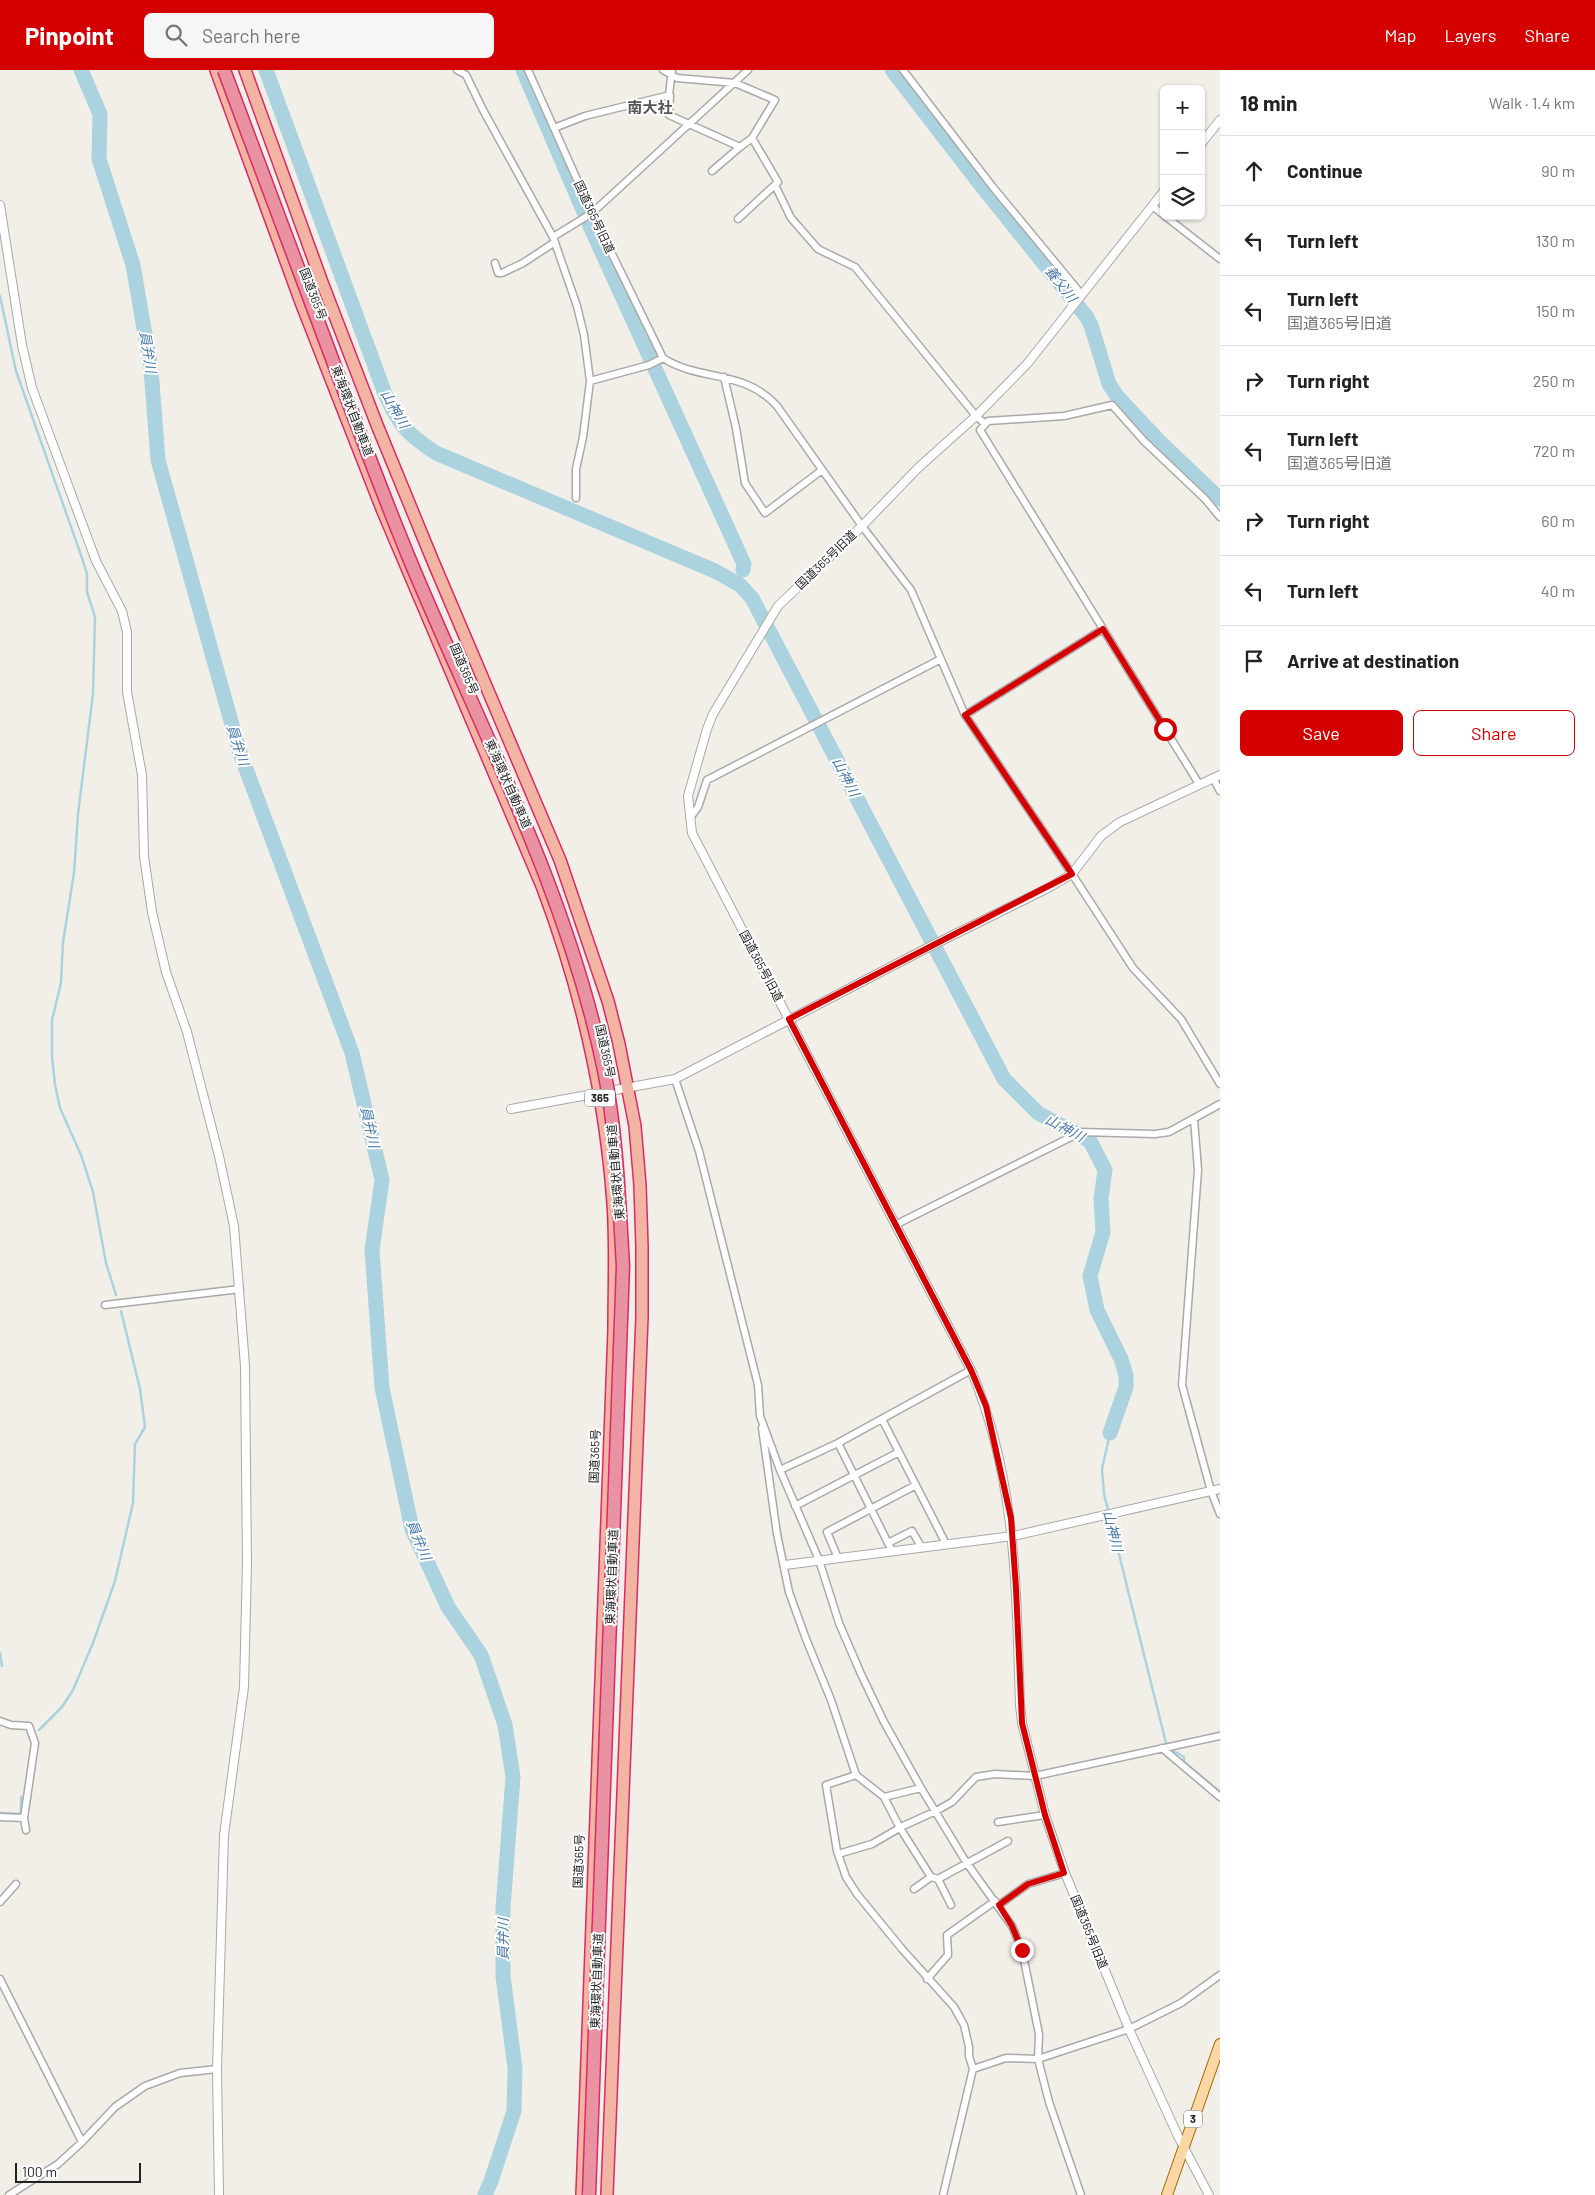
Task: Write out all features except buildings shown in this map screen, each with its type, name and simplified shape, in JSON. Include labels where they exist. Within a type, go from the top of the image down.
[{"type":"highway","name":"国道365号","points":[[216,70],[302,305],[382,509],[557,925],[584,1018],[600,1094],[613,1206],[614,1329],[582,2195]]},
{"type":"highway","name":"東海環状自動車道","points":[[224,70],[267,188],[413,569],[526,825],[553,892],[592,1017],[604,1072],[616,1164],[623,1266],[589,2195]]},
{"type":"highway","name":"国道365号","points":[[245,70],[377,425],[560,860],[608,1001],[629,1088],[635,1126],[640,1184],[642,1317],[606,2195]]},
{"type":"main road","name":"3","points":[[1167,2195],[1220,2044]]},
{"type":"street","points":[[457,70],[468,78],[483,110],[554,240],[577,306],[584,335],[590,381],[583,437],[576,469],[576,498]]},
{"type":"street","name":"国道365号旧道","points":[[528,70],[590,214],[660,359],[674,365],[753,386],[770,398],[862,526],[911,590],[939,660],[965,715],[1133,968],[1181,1019],[1220,1084]]},
{"type":"street","points":[[663,70],[672,72],[677,78],[735,83],[775,100],[752,138],[712,170]]},
{"type":"street","points":[[496,262],[498,273],[502,273],[523,262],[590,214],[748,70]]},
{"type":"street","points":[[904,70],[992,186],[1080,296]]},
{"type":"street","points":[[672,72],[669,115],[689,122],[740,147]]},
{"type":"street","points":[[554,128],[585,116],[669,95]]},
{"type":"street","points":[[1205,139],[1220,120]]},
{"type":"street","points":[[738,219],[778,182],[752,138]]},
{"type":"street","points":[[775,185],[792,218],[818,249],[855,267],[976,416],[984,423],[1064,416],[1112,405],[1220,517]]},
{"type":"street","points":[[862,526],[918,468],[976,416],[1027,364],[1160,196]]},
{"type":"street","points":[[0,205],[7,237],[22,345],[32,388],[96,561],[122,611],[127,632],[126,692],[142,775],[144,856],[152,912],[166,972],[187,1032],[219,1156],[234,1226],[240,1289],[247,1430],[247,1564],[244,1688],[224,1835],[217,2069],[219,2195]]},
{"type":"street","points":[[1152,206],[1160,213]]},
{"type":"street","points":[[1169,220],[1220,260]]},
{"type":"street","points":[[590,381],[649,365],[660,359]]},
{"type":"street","points":[[724,377],[736,428],[744,483],[765,512],[822,470]]},
{"type":"street","points":[[984,423],[980,430],[1199,784]]},
{"type":"street","name":"国道365号旧道","points":[[862,526],[778,606],[723,697],[713,714],[701,746],[688,796],[689,819],[692,833],[971,1370],[986,1406],[1002,1474],[1013,1536],[1022,1723],[1045,1815],[1064,1873],[1128,2029],[1166,2113],[1209,2195]]},
{"type":"street","points":[[965,715],[1103,629]]},
{"type":"street","points":[[689,819],[698,807],[707,780],[939,660]]},
{"type":"street","points":[[511,1109],[675,1079],[925,948],[1050,887],[1072,874],[1102,836],[1120,822],[1217,776],[1220,791]]},
{"type":"street","points":[[675,1079],[705,1172],[758,1385],[760,1416],[777,1534],[790,1592],[806,1639],[831,1700],[856,1775],[884,1797],[900,1828],[951,1905]]},
{"type":"street","points":[[896,1225],[1081,1132],[1155,1134],[1169,1132],[1220,1104]]},
{"type":"street","points":[[1194,1119],[1198,1170],[1182,1384],[1211,1491],[1220,1514]]},
{"type":"street","points":[[105,1304],[240,1289]]},
{"type":"street","points":[[780,1470],[838,1443],[971,1370]]},
{"type":"street","points":[[760,1416],[780,1470],[819,1560],[847,1644],[884,1722],[967,1864],[1012,1926],[1022,1950],[1039,2034],[1038,2059],[1049,2102],[1081,2195]]},
{"type":"street","points":[[882,1419],[946,1544]]},
{"type":"street","points":[[838,1443],[892,1551]]},
{"type":"street","points":[[795,1506],[899,1452]]},
{"type":"street","points":[[838,1558],[827,1532],[916,1485]]},
{"type":"street","points":[[785,1565],[1013,1536],[1220,1489]]},
{"type":"street","points":[[888,1543],[912,1531],[922,1548]]},
{"type":"street","points":[[0,1721],[11,1725],[29,1726],[35,1743],[24,1818],[26,1830]]},
{"type":"street","points":[[838,1854],[872,1844],[936,1811],[952,1802],[976,1777],[995,1774],[1035,1776],[1220,1736]]},
{"type":"street","points":[[1162,1748],[1220,1796]]},
{"type":"street","points":[[856,1775],[826,1785],[838,1854],[846,1877],[857,1894],[927,1979],[954,2006],[964,2025],[969,2047],[969,2056],[973,2069],[943,2195]]},
{"type":"street","points":[[884,1797],[921,1788]]},
{"type":"street","points":[[998,1822],[1045,1815]]},
{"type":"street","points":[[0,1817],[24,1818]]},
{"type":"street","points":[[914,1889],[967,1864],[1008,1841]]},
{"type":"street","points":[[927,1979],[948,1955],[947,1935],[1028,1884],[1064,1873]]},
{"type":"street","points":[[0,1902],[16,1884]]},
{"type":"street","points":[[973,2069],[1006,2058],[1038,2059],[1128,2029],[1181,2003],[1220,1975]]},
{"type":"street","points":[[0,1979],[82,2142]]},
{"type":"street","points":[[9,2195],[58,2164],[115,2107],[145,2086],[180,2073],[217,2069]]},
{"type":"waterway","name":"員弁川","points":[[81,70],[100,114],[99,159],[133,265],[151,369],[158,460],[239,750],[352,1053],[382,1180],[372,1250],[382,1388],[412,1529],[448,1607],[481,1655],[505,1725],[513,1777],[503,1908],[503,1976],[515,2068],[514,2111],[485,2195]]},
{"type":"waterway","name":"山神川","points":[[266,70],[385,394],[400,422],[411,434],[436,453],[715,571],[740,585],[752,598],[1004,1079],[1038,1113],[1090,1141],[1105,1170],[1101,1199],[1103,1232],[1090,1276],[1097,1310],[1121,1359],[1126,1375],[1126,1387],[1110,1433]]},
{"type":"waterway","name":"山神川","points":[[523,70],[590,226],[744,564],[743,570]]},
{"type":"waterway","name":"養父川","points":[[892,70],[1086,316],[1091,325],[1109,384],[1117,396],[1160,442],[1220,499]]},
{"type":"waterway","points":[[0,296],[16,371],[82,558],[87,574],[87,592],[95,617],[93,694],[78,814],[74,873],[63,942],[61,983],[52,1020],[52,1056],[60,1108],[81,1155],[93,1192],[106,1263],[116,1295]]},
{"type":"waterway","points":[[39,1730],[62,1707],[73,1690],[93,1643],[115,1581],[133,1503],[135,1444],[145,1427],[140,1389],[121,1311]]},
{"type":"waterway","name":"山神川","points":[[1110,1433],[1102,1469],[1104,1494],[1167,1747],[1184,1757],[1184,1762],[1220,1792]]},
{"type":"waterway","points":[[0,1653],[2,1666]]},
{"type":"waterway","points":[[0,1813],[21,1814],[21,1797]]},
{"type":"district","name":"南大社","points":[[650,108]]},
{"type":"route","points":[[1022,1950],[1012,1926],[999,1905],[1028,1884],[1064,1873],[1045,1815],[1022,1723],[1011,1518],[986,1406],[971,1370],[789,1019],[925,948],[1050,887],[1072,874],[965,715],[1103,629],[1165,729]]}]
